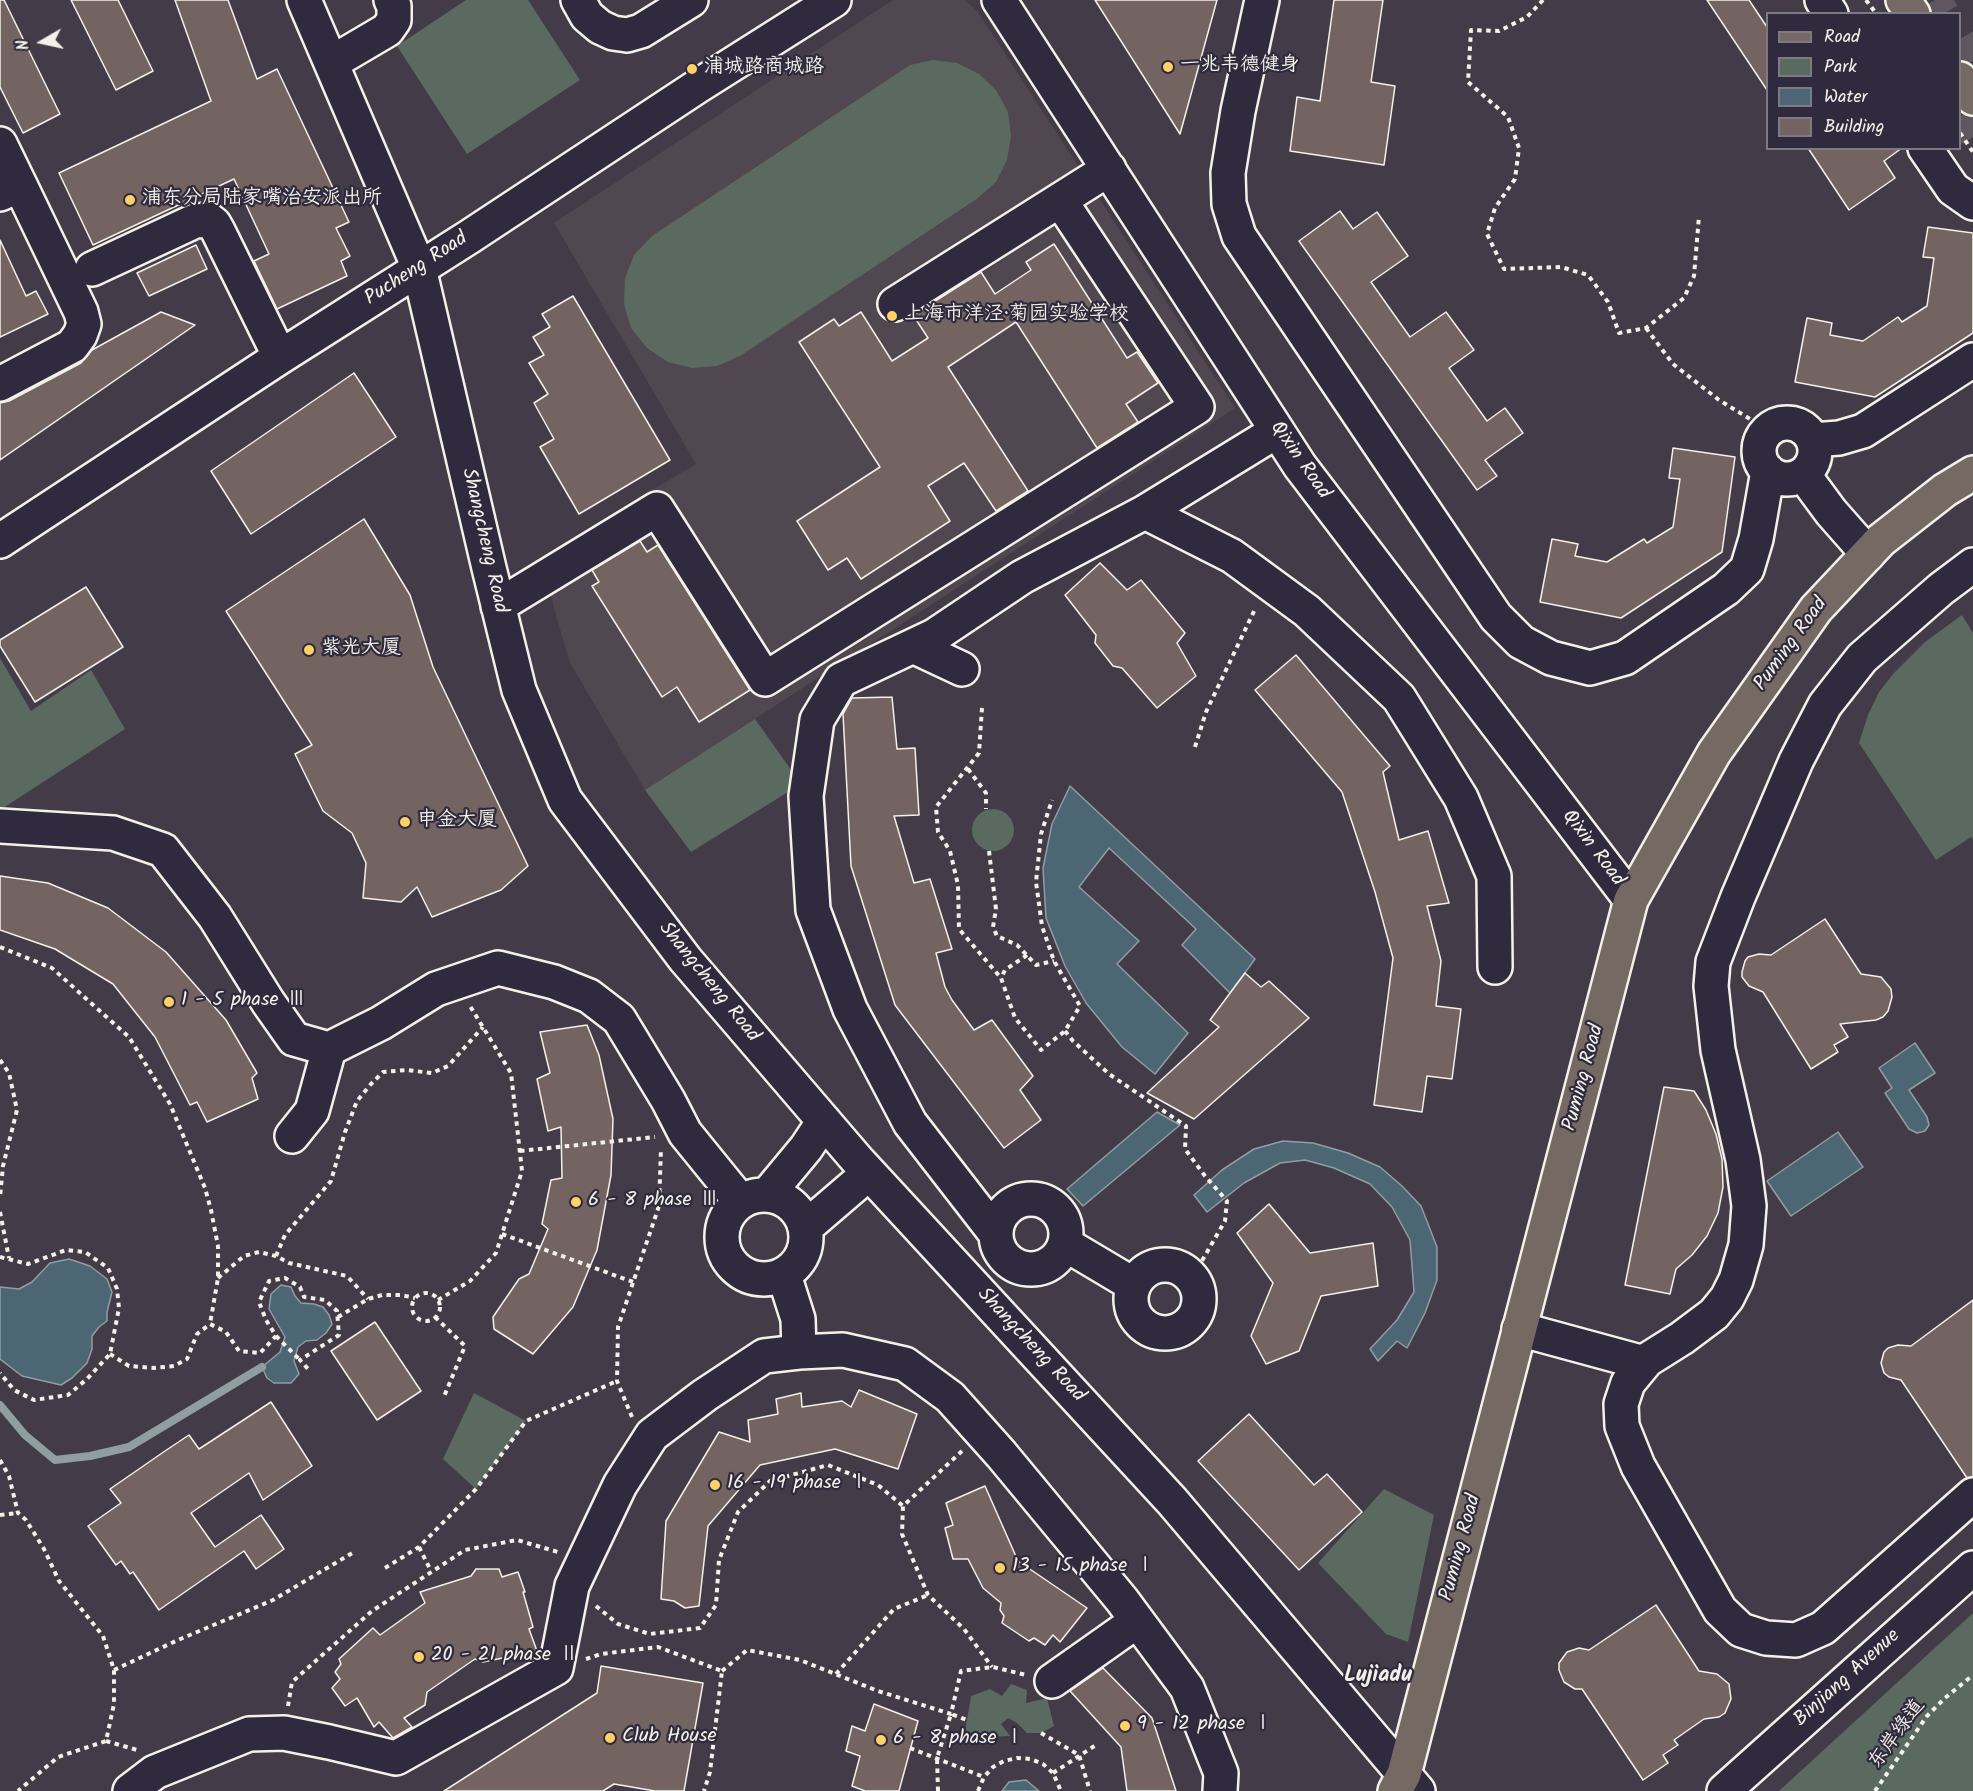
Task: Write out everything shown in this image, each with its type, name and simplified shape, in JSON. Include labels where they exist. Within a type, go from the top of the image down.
[{"type":"main road","points":[[1961,82],[1973,98]]},
{"type":"main road","name":"Puming Road","points":[[1406,1785],[1519,1329],[1631,900],[1714,753],[1816,609],[1881,540],[1945,490],[1973,473]]},
{"type":"street","name":"Shangcheng Road","points":[[304,0],[419,268],[519,690],[565,800],[685,959],[869,1173],[1172,1501],[1406,1785]]},
{"type":"street","points":[[331,63],[387,30],[394,20],[394,6],[390,0]]},
{"type":"street","points":[[578,0],[587,16],[600,27],[613,33],[627,34],[641,31],[690,0]]},
{"type":"street","name":"Pucheng Road","points":[[0,541],[688,92],[834,0]]},
{"type":"street","name":"Qixin Road","points":[[999,0],[1300,466],[1631,900]]},
{"type":"street","points":[[1262,0],[1238,111],[1228,173],[1229,204],[1239,236],[1496,617],[1521,642],[1551,658],[1590,668],[1625,658],[1726,590],[1747,569],[1756,539],[1768,471]]},
{"type":"street","points":[[0,144],[10,189],[81,312],[84,324],[72,346],[0,384]]},
{"type":"street","points":[[1926,150],[1953,189],[1973,203]]},
{"type":"street","points":[[895,304],[1109,170]]},
{"type":"street","points":[[498,606],[657,509],[765,679],[1197,407],[1060,200]]},
{"type":"street","points":[[92,269],[195,221],[209,220],[218,231],[280,357]]},
{"type":"street","points":[[1813,440],[1839,438],[1863,431],[1973,360]]},
{"type":"street","points":[[1793,423],[1802,426],[1813,440],[1816,449],[1815,458],[1803,474],[1786,479],[1776,477],[1762,464],[1760,455],[1763,438],[1768,430],[1775,425],[1793,423]]},
{"type":"street","points":[[985,1299],[1003,1248],[998,1222],[1009,1208],[1024,1199],[1036,1199],[1048,1203],[1057,1210],[1064,1221],[1065,1244],[1060,1255],[1041,1268],[1019,1268],[1003,1248],[910,1123],[850,1009],[813,910],[806,796],[817,720],[841,680],[934,636],[1022,577],[1145,512],[1278,431]]},
{"type":"street","points":[[1803,474],[1831,512],[1868,554]]},
{"type":"street","points":[[1145,512],[1232,556],[1268,582],[1307,611],[1399,698],[1461,798],[1494,876],[1495,967]]},
{"type":"street","points":[[1973,565],[1941,589],[1862,658],[1826,705],[1796,761],[1738,897],[1713,962],[1711,986],[1718,1050],[1743,1160],[1749,1206],[1746,1245],[1736,1280],[1727,1298],[1714,1314],[1644,1363],[1628,1383],[1622,1404],[1622,1426],[1638,1466],[1720,1610],[1741,1629],[1766,1638],[1796,1640],[1823,1628],[1973,1495]]},
{"type":"street","points":[[913,646],[962,669]]},
{"type":"street","points":[[0,826],[113,833],[163,850],[215,917],[294,1039],[329,1049],[381,1023],[436,989],[498,968],[554,982],[589,996],[619,1019],[668,1100],[674,1135],[754,1199],[780,1198],[791,1205],[800,1216],[805,1228],[806,1242],[795,1266],[784,1275],[770,1279],[756,1279],[743,1274],[724,1253],[722,1239],[724,1224],[730,1212],[754,1199],[806,1148],[824,1121]]},
{"type":"street","points":[[292,1136],[312,1111],[329,1049]]},
{"type":"street","points":[[805,1228],[869,1173]]},
{"type":"street","points":[[1065,1244],[1134,1285]]},
{"type":"street","points":[[1161,1266],[1173,1266],[1192,1278],[1199,1300],[1197,1311],[1191,1321],[1183,1328],[1162,1334],[1143,1325],[1132,1306],[1134,1285],[1141,1275],[1161,1266]]},
{"type":"street","points":[[784,1275],[798,1319],[799,1352]]},
{"type":"street","points":[[1519,1329],[1644,1363]]},
{"type":"street","points":[[130,1791],[155,1772],[249,1734],[284,1733],[396,1758],[556,1668],[578,1575],[620,1485],[652,1435],[705,1395],[764,1356],[843,1350],[905,1364],[950,1396],[982,1433],[1115,1592],[1187,1688],[1221,1773],[1220,1791]]},
{"type":"street","name":"Binjiang Avenue","points":[[1724,1791],[1973,1568]]},
{"type":"street","points":[[1043,1679],[1137,1621]]},
{"type":"path","points":[[1543,0],[1527,17],[1499,31],[1471,30],[1468,82],[1508,117],[1519,148],[1515,179],[1495,208],[1487,234],[1504,268],[1561,267],[1588,275],[1608,302],[1619,333],[1646,328],[1684,298],[1694,276],[1699,216]]},
{"type":"path","points":[[1961,136],[1973,152]]},
{"type":"path","points":[[1646,328],[1673,364],[1719,400],[1768,430]]},
{"type":"path","points":[[1195,747],[1206,712],[1268,582]]},
{"type":"path","points":[[982,708],[979,753],[936,807],[938,832],[950,851],[958,885],[958,929],[1001,978],[1015,1018],[1041,1050],[1065,1031],[1080,1006],[1054,961],[1042,926],[1036,882],[1041,834],[1052,800]]},
{"type":"path","points":[[968,769],[986,794],[986,809]]},
{"type":"path","points":[[989,851],[996,909],[993,927],[997,936],[1017,945],[1036,965],[1054,961]]},
{"type":"path","points":[[0,947],[52,968],[129,1038],[170,1104],[212,1210],[218,1246],[218,1278],[210,1324],[197,1334],[187,1359],[174,1366],[154,1368],[129,1366],[110,1354]]},
{"type":"path","points":[[1001,978],[1005,969],[1027,955]]},
{"type":"path","points":[[438,1300],[470,1281],[496,1253],[522,1171],[512,1073],[455,982]]},
{"type":"path","points":[[276,1256],[285,1235],[331,1181],[345,1132],[357,1101],[371,1084],[383,1072],[406,1070],[432,1073],[448,1066],[483,1027]]},
{"type":"path","points":[[1065,1031],[1109,1074],[1186,1126],[1185,1149],[1227,1201],[1225,1221],[1192,1278]]},
{"type":"path","points":[[0,1060],[9,1073],[17,1110],[3,1166],[0,1197]]},
{"type":"path","points":[[520,1151],[674,1135],[659,1206],[618,1327],[617,1382],[634,1420],[652,1435]]},
{"type":"path","points":[[0,1212],[9,1258]]},
{"type":"path","points":[[502,1234],[633,1282]]},
{"type":"path","points":[[0,1257],[28,1264],[66,1250],[86,1251],[108,1268],[117,1288],[119,1308],[110,1354],[87,1379],[68,1395],[34,1400],[14,1389],[0,1373]]},
{"type":"path","points":[[218,1278],[244,1256],[259,1252],[276,1256],[289,1263],[347,1276],[368,1299]]},
{"type":"path","points":[[300,1360],[339,1335],[337,1311],[325,1300],[304,1297],[300,1287],[285,1278],[269,1281],[259,1302],[266,1320],[276,1336],[309,1370]]},
{"type":"path","points":[[432,1294],[438,1300],[439,1310],[435,1317],[427,1320],[418,1318],[412,1307],[415,1298],[418,1295],[432,1294]]},
{"type":"path","points":[[338,1317],[368,1299],[392,1295],[415,1298]]},
{"type":"path","points":[[435,1317],[465,1346],[443,1399]]},
{"type":"path","points":[[210,1324],[226,1332],[240,1351],[260,1353],[276,1336]]},
{"type":"path","points":[[385,1568],[419,1547],[476,1489],[526,1420],[617,1382]]},
{"type":"path","points":[[982,1433],[903,1506],[902,1534],[928,1596],[964,1629],[993,1667]]},
{"type":"path","points":[[0,1460],[9,1476],[18,1513],[26,1521],[44,1549],[59,1581],[104,1636],[114,1670],[114,1704],[106,1741],[58,1757],[18,1791]]},
{"type":"path","points":[[284,1733],[292,1682],[372,1611],[465,1550],[517,1540],[560,1553],[618,1624],[651,1634],[700,1628],[716,1605],[719,1560],[738,1512],[770,1481],[828,1465],[878,1485],[903,1506]]},
{"type":"path","points":[[0,1515],[18,1513]]},
{"type":"path","points":[[419,1547],[431,1571]]},
{"type":"path","points":[[114,1670],[273,1600],[354,1552]]},
{"type":"path","points":[[836,1674],[894,1609],[928,1596]]},
{"type":"path","points":[[556,1668],[601,1654],[658,1647],[722,1671]]},
{"type":"path","points":[[704,1791],[710,1772],[722,1671],[747,1650],[800,1660],[878,1691],[967,1720]]},
{"type":"path","points":[[938,1791],[937,1758],[961,1671],[993,1667],[1043,1679]]},
{"type":"path","name":"东岸绿道","points":[[1875,1791],[1928,1716],[1944,1698],[1973,1674]]},
{"type":"path","points":[[1041,1733],[1079,1755],[1090,1791]]},
{"type":"path","points":[[1053,1773],[1096,1745]]},
{"type":"path","points":[[910,1748],[984,1777]]},
{"type":"path","points":[[978,1791],[984,1777],[993,1767],[1017,1758],[1031,1759],[1043,1764],[1053,1773],[1061,1791]]},
{"type":"shaded area","name":"上海市洋泾·菊园实验学校","points":[[893,0],[965,0],[978,12],[1235,408],[645,790],[570,663],[542,556],[696,464],[554,223]]},
{"type":"green space","points":[[466,0],[528,0],[580,80],[467,154],[397,46]]},
{"type":"green space","points":[[933,60],[957,63],[979,74],[996,90],[1008,112],[1011,136],[1007,160],[996,182],[978,198],[740,356],[717,366],[692,368],[668,362],[647,348],[631,328],[624,304],[625,278],[634,255],[652,236],[910,65]]},
{"type":"green space","points":[[1962,615],[1973,633],[1973,840],[1971,837],[1936,860],[1859,743],[1868,715],[1879,692],[1894,673],[1925,642]]},
{"type":"green space","points":[[0,658],[31,711],[91,670],[125,729],[0,810]]},
{"type":"green space","points":[[755,719],[801,784],[691,852],[645,790]]},
{"type":"green space","points":[[993,809],[1001,810],[1008,815],[1013,822],[1013,838],[1008,845],[1001,850],[993,851],[985,850],[978,845],[973,838],[972,830],[973,822],[978,815],[985,810]]},
{"type":"green space","points":[[474,1393],[526,1421],[476,1489],[443,1459]]},
{"type":"green space","points":[[1384,1489],[1434,1515],[1408,1642],[1386,1634],[1318,1563]]},
{"type":"green space","points":[[1973,1613],[1973,1791],[1779,1791]]},
{"type":"green space","points":[[1011,1684],[1027,1690],[1026,1703],[1047,1698],[1054,1726],[1041,1733],[1027,1733],[1008,1718],[1001,1724],[1010,1736],[964,1738],[971,1696],[990,1689],[1002,1696]]},
{"type":"water","points":[[1070,786],[1255,959],[1230,993],[1182,945],[1196,929],[1109,848],[1079,887],[1139,941],[1117,964],[1188,1033],[1155,1074],[1122,1047],[1086,1003],[1065,966],[1046,918],[1043,868],[1052,824]]},
{"type":"water","points":[[1915,1043],[1935,1073],[1909,1090],[1927,1117],[1929,1125],[1925,1131],[1917,1133],[1909,1129],[1885,1093],[1892,1088],[1879,1068]]},
{"type":"water","points":[[1157,1112],[1180,1125],[1083,1206],[1067,1189]]},
{"type":"water","points":[[1838,1132],[1863,1167],[1791,1216],[1767,1181]]},
{"type":"water","points":[[1283,1141],[1313,1143],[1348,1153],[1380,1167],[1421,1206],[1437,1247],[1437,1280],[1425,1313],[1407,1348],[1397,1341],[1378,1361],[1370,1349],[1397,1320],[1414,1292],[1410,1240],[1392,1207],[1370,1184],[1334,1168],[1305,1160],[1280,1163],[1244,1183],[1207,1212],[1194,1195],[1222,1170],[1254,1149]]},
{"type":"water","points":[[69,1259],[90,1266],[107,1279],[112,1292],[107,1321],[92,1336],[92,1349],[87,1363],[61,1385],[22,1376],[0,1359],[0,1287],[19,1289],[32,1282],[50,1263]]},
{"type":"water","points":[[281,1285],[291,1287],[301,1303],[323,1307],[332,1324],[317,1340],[306,1341],[298,1347],[294,1361],[299,1374],[291,1383],[274,1383],[267,1378],[262,1367],[280,1352],[285,1337],[269,1309],[271,1294]]},
{"type":"water","points":[[1026,1780],[1039,1791],[1002,1791],[1009,1782]]},
{"type":"building","points":[[0,0],[4,0],[60,114],[23,133],[0,87]]},
{"type":"building","points":[[71,0],[118,0],[153,71],[116,90]]},
{"type":"building","name":"浦东分局陆家嘴治安派出所","points":[[175,0],[228,0],[257,79],[277,69],[349,222],[336,228],[350,256],[341,261],[347,276],[277,309],[254,261],[269,254],[234,179],[93,245],[59,173],[211,101]]},
{"type":"building","name":"一兆韦德健身","points":[[1095,0],[1217,0],[1180,134]]},
{"type":"building","points":[[1334,0],[1383,0],[1371,82],[1395,86],[1384,165],[1290,151],[1297,97],[1320,101]]},
{"type":"building","points":[[1707,0],[1749,0],[1766,26],[1766,88]]},
{"type":"building","points":[[1809,150],[1899,150],[1884,161],[1895,178],[1849,210]]},
{"type":"building","points":[[1340,211],[1353,229],[1377,212],[1408,256],[1371,282],[1410,337],[1446,312],[1474,350],[1449,368],[1487,421],[1505,408],[1523,433],[1485,460],[1497,476],[1477,490],[1299,241]]},
{"type":"building","points":[[1928,227],[1973,233],[1973,333],[1875,397],[1795,382],[1807,318],[1832,323],[1830,335],[1863,341],[1898,317],[1902,322],[1927,306],[1934,258],[1923,257]]},
{"type":"building","points":[[0,240],[26,296],[36,291],[48,314],[0,337]]},
{"type":"building","points":[[1054,244],[1127,358],[1137,352],[1158,383],[1126,404],[1138,422],[1097,448],[1016,322],[948,367],[1028,491],[996,511],[964,463],[928,486],[950,521],[861,579],[847,558],[828,570],[797,521],[880,467],[799,342],[834,319],[839,326],[861,312],[892,361],[928,338],[913,315],[981,272],[995,294],[1031,270],[1026,262]]},
{"type":"building","points":[[196,245],[207,269],[149,296],[137,273]]},
{"type":"building","points":[[573,296],[670,460],[579,514],[540,447],[554,439],[534,403],[548,394],[529,363],[544,355],[533,337],[550,327],[542,314]]},
{"type":"building","points":[[161,312],[195,325],[0,460],[0,403],[9,401],[81,363],[92,350]]},
{"type":"building","points":[[354,373],[396,437],[251,534],[211,471]]},
{"type":"building","points":[[1673,448],[1735,457],[1722,552],[1621,618],[1540,602],[1552,539],[1578,544],[1575,556],[1607,562],[1644,539],[1647,543],[1673,527],[1680,479],[1669,478]]},
{"type":"building","points":[[364,519],[410,595],[433,667],[528,866],[501,890],[432,917],[417,887],[401,902],[363,898],[366,863],[352,833],[323,811],[295,754],[312,745],[226,611]]},
{"type":"building","points":[[640,541],[647,552],[658,545],[750,690],[699,722],[677,687],[662,697],[592,586],[599,582],[592,570]]},
{"type":"building","points":[[1100,563],[1127,590],[1141,580],[1185,633],[1177,643],[1196,676],[1157,708],[1122,668],[1113,666],[1095,643],[1096,635],[1065,595]]},
{"type":"building","points":[[86,587],[123,647],[35,702],[0,646],[0,640]]},
{"type":"building","points":[[1296,655],[1390,766],[1383,772],[1399,840],[1428,831],[1449,903],[1427,906],[1441,961],[1436,1006],[1461,1009],[1452,1079],[1427,1076],[1422,1112],[1374,1105],[1393,958],[1375,892],[1342,792],[1255,690]]},
{"type":"building","points":[[892,697],[897,749],[915,748],[919,815],[894,816],[914,883],[930,879],[952,949],[936,953],[945,987],[974,1030],[992,1020],[1033,1076],[1020,1090],[1041,1120],[1004,1148],[895,1005],[851,866],[843,714],[852,698]]},
{"type":"building","name":"1 - 5 phase Ⅲ","points":[[0,876],[48,883],[108,908],[166,952],[226,1020],[257,1073],[252,1078],[258,1099],[207,1122],[197,1102],[190,1105],[155,1037],[113,984],[55,949],[0,930]]},
{"type":"building","points":[[1825,919],[1861,974],[1881,977],[1891,989],[1892,997],[1888,1011],[1883,1017],[1876,1020],[1840,1024],[1848,1037],[1834,1045],[1838,1052],[1811,1069],[1763,992],[1749,986],[1742,977],[1742,972],[1748,957],[1759,954],[1771,955]]},
{"type":"building","points":[[1245,973],[1261,987],[1269,981],[1309,1018],[1194,1119],[1147,1093],[1219,1027],[1210,1020]]},
{"type":"building","name":"6 - 8 phase Ⅲ","points":[[587,1025],[599,1055],[613,1119],[611,1175],[597,1250],[573,1307],[533,1354],[494,1329],[493,1317],[519,1279],[529,1274],[548,1229],[542,1224],[551,1180],[562,1178],[561,1127],[548,1131],[537,1079],[550,1073],[540,1032]]},
{"type":"building","points":[[1664,1087],[1694,1091],[1706,1110],[1716,1134],[1722,1159],[1723,1187],[1718,1213],[1707,1236],[1692,1255],[1676,1269],[1670,1294],[1625,1285]]},
{"type":"building","points":[[1269,1204],[1310,1253],[1373,1243],[1378,1286],[1321,1296],[1299,1351],[1266,1364],[1251,1336],[1273,1283],[1237,1233]]},
{"type":"building","points":[[1973,1300],[1973,1477],[1967,1478],[1901,1380],[1884,1373],[1881,1363],[1884,1352],[1888,1348],[1898,1345],[1911,1346]]},
{"type":"building","points":[[375,1322],[421,1391],[377,1420],[331,1351]]},
{"type":"building","name":"16 - 19 phase Ⅰ","points":[[859,1390],[917,1414],[898,1469],[835,1449],[760,1465],[708,1526],[699,1606],[685,1608],[674,1601],[661,1599],[666,1521],[719,1432],[750,1442],[748,1420],[778,1414],[776,1399],[801,1393],[802,1407],[842,1401],[851,1407]]},
{"type":"building","points":[[271,1402],[312,1466],[263,1500],[249,1473],[191,1513],[215,1547],[261,1515],[284,1549],[256,1569],[244,1551],[159,1610],[133,1572],[130,1574],[121,1561],[116,1565],[88,1526],[121,1503],[110,1489],[165,1451],[189,1435],[199,1449]]},
{"type":"building","points":[[1249,1414],[1314,1485],[1327,1474],[1362,1512],[1299,1570],[1198,1461]]},
{"type":"building","name":"13 - 15 phase Ⅰ","points":[[985,1486],[1018,1561],[1087,1608],[1060,1642],[1053,1635],[1045,1645],[1034,1638],[1029,1641],[1002,1623],[1004,1616],[1000,1610],[1001,1603],[983,1588],[968,1559],[953,1559],[945,1528],[953,1525],[946,1503]]},
{"type":"building","name":"20 - 21 phase Ⅱ","points":[[476,1569],[499,1569],[502,1577],[518,1572],[533,1627],[529,1629],[537,1651],[483,1662],[475,1659],[427,1692],[425,1705],[404,1718],[412,1727],[393,1738],[379,1722],[374,1727],[357,1698],[345,1706],[332,1688],[340,1679],[335,1672],[341,1664],[339,1659],[373,1628],[380,1635],[425,1603],[420,1592],[471,1576]]},
{"type":"building","points":[[1656,1605],[1699,1671],[1717,1674],[1729,1684],[1731,1699],[1725,1713],[1719,1717],[1704,1719],[1674,1740],[1678,1745],[1663,1755],[1668,1763],[1643,1780],[1582,1689],[1575,1689],[1564,1682],[1559,1663],[1567,1652],[1579,1648],[1589,1650]]},
{"type":"building","name":"Club House","points":[[601,1666],[703,1683],[684,1791],[655,1791],[614,1784],[603,1791],[444,1791],[597,1693]]},
{"type":"building","name":"9 - 12 phase Ⅰ","points":[[1103,1668],[1152,1718],[1176,1791],[1127,1791],[1121,1747],[1070,1691]]},
{"type":"building","name":"6 - 8 phase Ⅰ","points":[[874,1704],[918,1721],[899,1791],[865,1791],[852,1786],[860,1756],[846,1751],[852,1726],[865,1731]]},
{"type":"waterway","points":[[0,1405],[25,1435],[55,1460],[90,1456],[129,1447],[262,1367]]},
{"type":"tunnel","points":[[1935,0],[1942,12]]},
{"type":"tunnel","points":[[1961,41],[1973,61]]},
{"type":"tunnel","points":[[1961,118],[1973,137]]},
{"type":"place","name":"一兆韦德健身","points":[[1168,67]]},
{"type":"place","name":"浦城路商城路","points":[[692,69]]},
{"type":"place","name":"浦东分局陆家嘴治安派出所","points":[[130,200]]},
{"type":"place","name":"上海市洋泾·菊园实验学校","points":[[892,316]]},
{"type":"place","name":"紫光大厦","points":[[309,650]]},
{"type":"place","name":"申金大厦","points":[[405,822]]},
{"type":"place","name":"1 - 5 phase Ⅲ","points":[[169,1002]]},
{"type":"place","name":"6 - 8 phase Ⅲ","points":[[576,1202]]},
{"type":"place","name":"16 - 19 phase Ⅰ","points":[[715,1485]]},
{"type":"place","name":"13 - 15 phase Ⅰ","points":[[1000,1568]]},
{"type":"place","name":"20 - 21 phase Ⅱ","points":[[419,1657]]},
{"type":"place","name":"9 - 12 phase Ⅰ","points":[[1125,1726]]},
{"type":"place","name":"Club House","points":[[610,1738]]},
{"type":"place","name":"6 - 8 phase Ⅰ","points":[[881,1740]]},
{"type":"district","name":"Lujiadu","points":[[1378,1677]]}]
